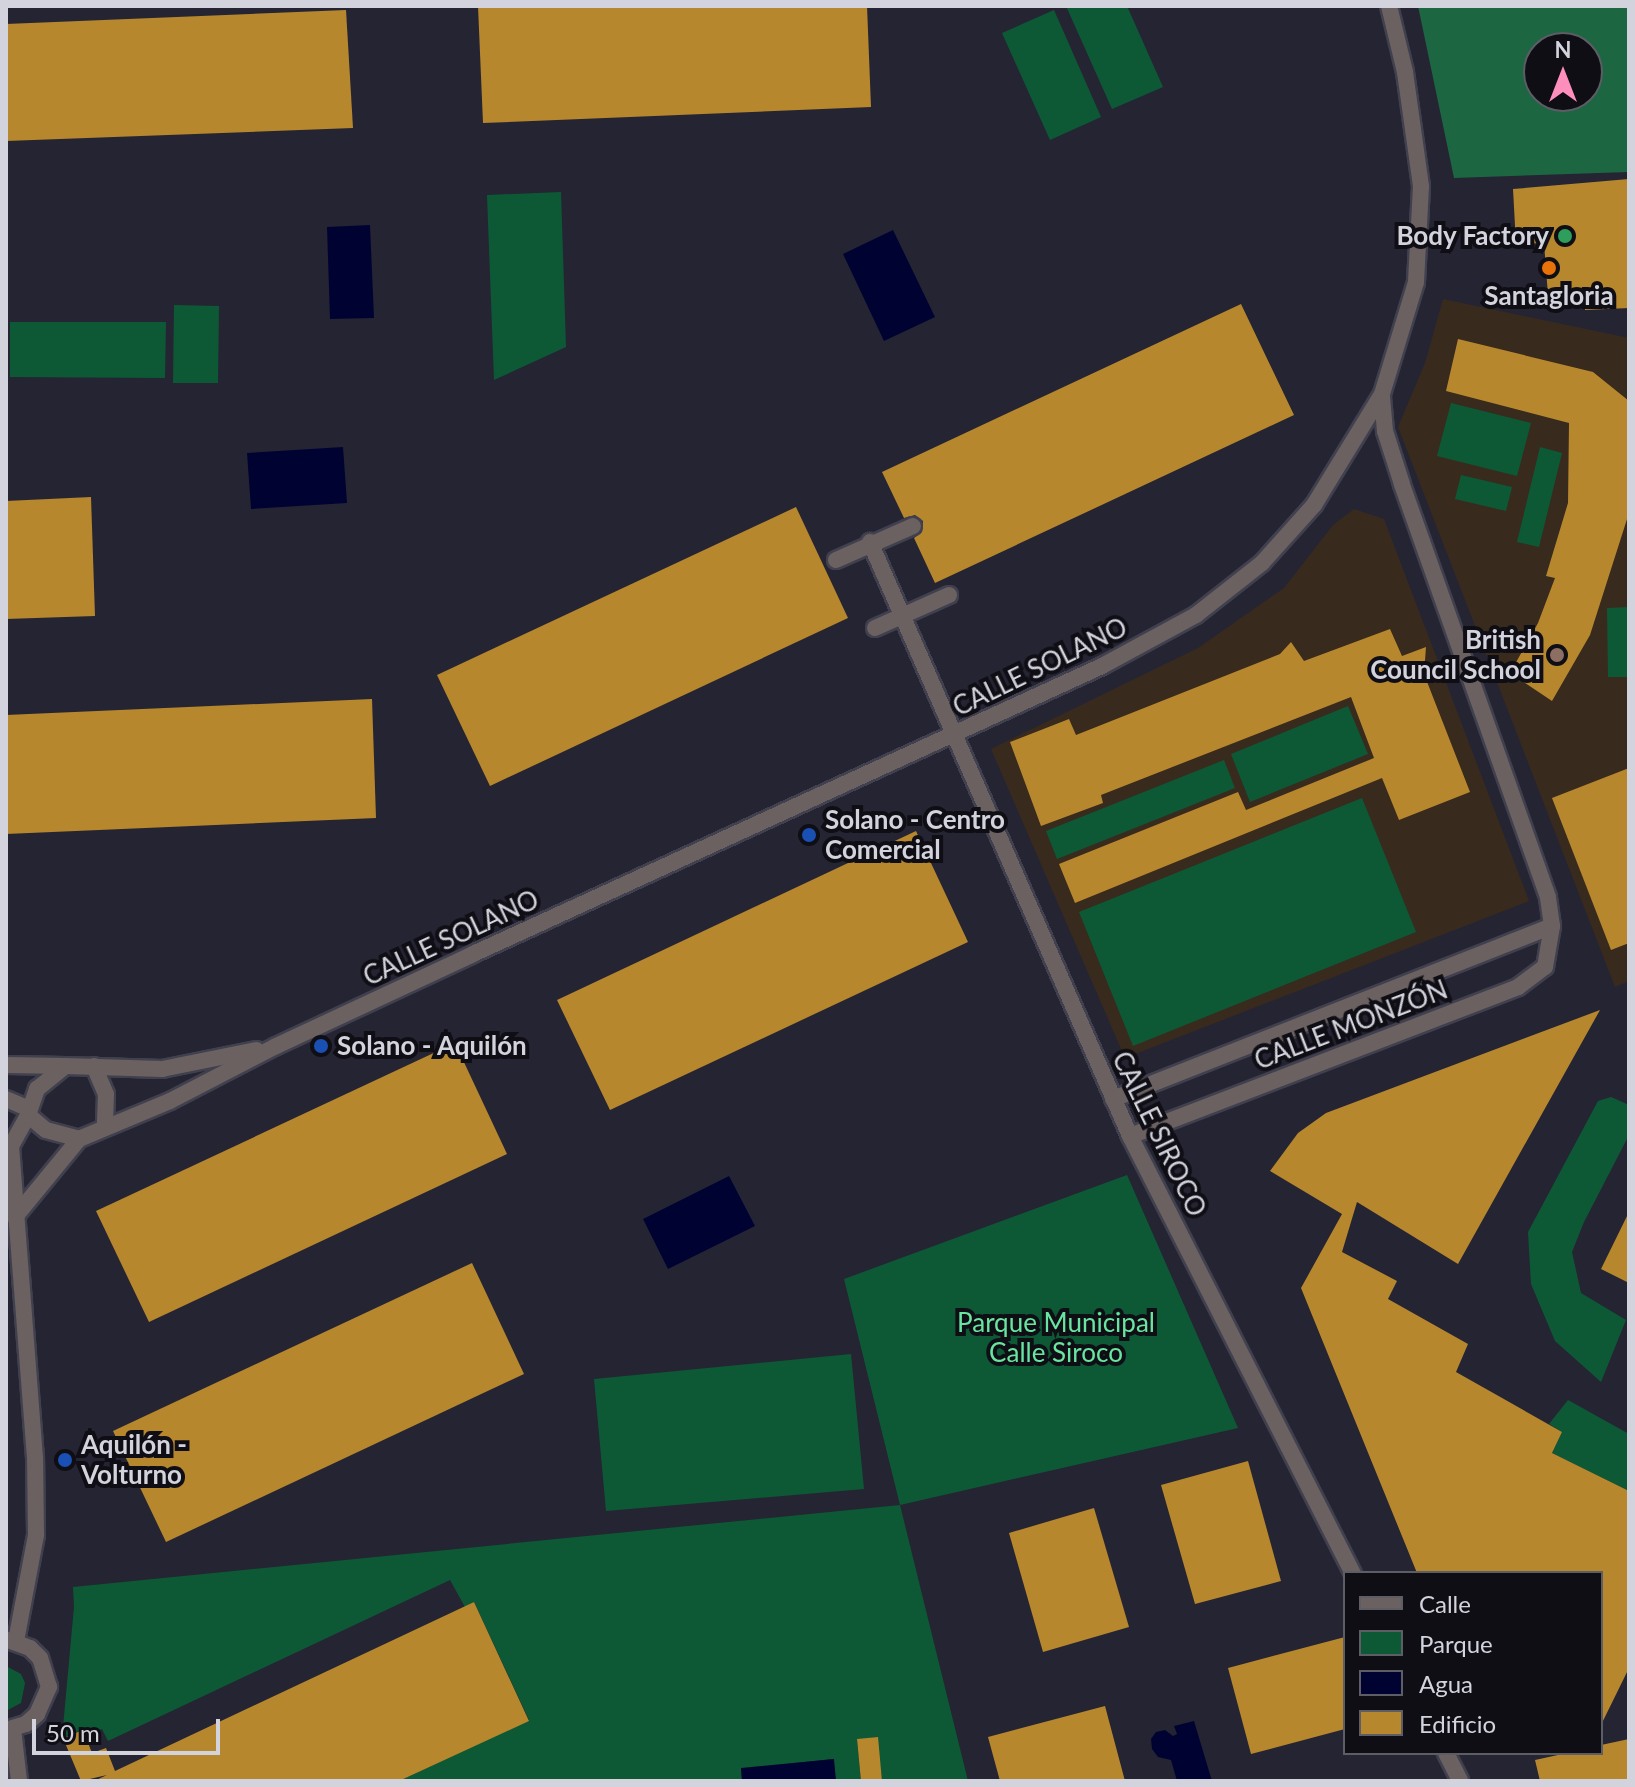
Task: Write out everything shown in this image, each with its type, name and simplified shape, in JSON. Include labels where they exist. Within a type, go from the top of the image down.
[{"type":"street","name":"CALLE SOLANO","points":[[79,1139],[170,1101],[276,1046],[1102,666],[1196,615],[1262,563],[1314,505],[1382,394],[1416,282],[1421,186],[1405,72],[1389,6]]},
{"type":"street","name":"CALLE MONZÓN","points":[[1130,1136],[1518,987],[1545,967],[1552,926],[1548,897],[1385,431],[1382,394]]},
{"type":"street","points":[[836,560],[870,542],[913,526]]},
{"type":"street","name":"CALLE SIROCO","points":[[870,542],[944,704],[1130,1136],[1352,1571]]},
{"type":"street","points":[[875,628],[904,618],[949,595]]},
{"type":"street","name":"CALLE MONZÓN","points":[[1113,1099],[1552,926]]},
{"type":"street","name":"CALLE SOLANO","points":[[6,1065],[162,1069],[276,1046]]},
{"type":"street","points":[[19,1781],[9,1730],[37,1714],[49,1687],[40,1658],[11,1640],[36,1535],[35,1458],[11,1146],[37,1089],[65,1066]]},
{"type":"street","points":[[94,1066],[106,1094],[105,1126]]},
{"type":"street","points":[[6,1099],[28,1112],[46,1130],[79,1139],[15,1217]]},
{"type":"street","points":[[1447,1755],[1460,1781]]},
{"type":"shaded area","name":"British Council School","points":[[1443,299],[1629,338],[1629,981],[1615,987],[1398,427],[1425,363]]},
{"type":"shaded area","points":[[1354,509],[1384,519],[1529,901],[1125,1058],[991,749],[1198,648],[1284,588],[1333,525]]},
{"type":"green space","points":[[1066,6],[1127,6],[1163,87],[1112,109]]},
{"type":"green space","points":[[1418,6],[1629,6],[1629,172],[1454,178]]},
{"type":"green space","points":[[1054,10],[1101,117],[1050,140],[1002,33]]},
{"type":"green space","points":[[561,192],[566,347],[494,380],[487,195]]},
{"type":"green space","points":[[174,305],[219,306],[218,383],[173,383]]},
{"type":"green space","points":[[10,322],[166,322],[165,378],[10,377]]},
{"type":"green space","points":[[1451,403],[1531,423],[1517,476],[1437,456]]},
{"type":"green space","points":[[1540,447],[1562,453],[1539,547],[1517,542]]},
{"type":"green space","points":[[1461,475],[1512,487],[1506,511],[1455,499]]},
{"type":"green space","points":[[1629,607],[1629,677],[1608,677],[1607,608]]},
{"type":"green space","points":[[1348,706],[1368,754],[1250,802],[1231,754]]},
{"type":"green space","points":[[1224,760],[1235,788],[1057,859],[1046,831]]},
{"type":"green space","points":[[1362,798],[1416,932],[1133,1046],[1079,912]]},
{"type":"green space","points":[[1611,1097],[1629,1105],[1629,1135],[1572,1252],[1581,1293],[1626,1320],[1601,1382],[1555,1341],[1531,1284],[1528,1232],[1598,1101]]},
{"type":"green space","name":"Parque Municipal Calle Siroco","points":[[1127,1175],[1238,1428],[900,1505],[844,1279]]},
{"type":"green space","points":[[851,1354],[864,1489],[606,1511],[594,1379]]},
{"type":"green space","points":[[1568,1400],[1629,1434],[1629,1491],[1552,1453],[1562,1432],[1549,1424]]},
{"type":"green space","points":[[900,1505],[968,1781],[882,1781],[877,1737],[857,1740],[861,1781],[836,1781],[833,1759],[741,1769],[742,1781],[399,1781],[529,1720],[474,1602],[465,1607],[450,1580],[108,1741],[102,1729],[85,1736],[82,1730],[62,1738],[74,1607],[73,1587]]},
{"type":"green space","points":[[6,1666],[21,1674],[25,1683],[21,1703],[6,1711]]},
{"type":"water","points":[[370,225],[374,318],[330,319],[327,227]]},
{"type":"water","points":[[893,230],[935,317],[884,341],[843,254]]},
{"type":"water","points":[[343,447],[347,503],[251,509],[247,453]]},
{"type":"water","points":[[729,1176],[755,1226],[668,1269],[643,1219]]},
{"type":"water","points":[[1194,1721],[1212,1781],[1177,1781],[1171,1760],[1158,1757],[1152,1749],[1151,1739],[1156,1732],[1165,1730],[1173,1736],[1177,1734],[1174,1726]]},
{"type":"water","points":[[834,1759],[836,1781],[742,1781],[741,1768]]},
{"type":"building","points":[[478,6],[867,6],[871,107],[483,123]]},
{"type":"building","points":[[346,10],[353,128],[6,141],[6,24]]},
{"type":"building","points":[[1629,179],[1629,308],[1585,310],[1584,293],[1548,295],[1544,243],[1516,244],[1513,189]]},
{"type":"building","points":[[1241,304],[1294,415],[935,583],[914,538],[922,532],[923,521],[915,515],[904,518],[882,472]]},
{"type":"building","points":[[1458,339],[1593,372],[1629,401],[1628,516],[1590,635],[1552,701],[1510,673],[1538,623],[1555,578],[1546,576],[1568,503],[1569,423],[1446,391]]},
{"type":"building","points":[[91,497],[95,616],[6,619],[6,501]]},
{"type":"building","points":[[796,507],[848,618],[490,786],[437,675]]},
{"type":"building","points":[[1390,629],[1402,656],[1426,647],[1424,674],[1470,792],[1399,820],[1382,778],[1075,903],[1059,864],[1238,792],[1246,810],[1374,758],[1351,697],[1101,795],[1103,803],[1041,826],[1010,742],[1069,719],[1076,735],[1280,654],[1291,642],[1304,661]]},
{"type":"building","points":[[372,699],[376,818],[6,834],[6,715]]},
{"type":"building","points":[[1629,768],[1629,943],[1611,950],[1552,798]]},
{"type":"building","points":[[916,831],[968,942],[610,1110],[557,1000]]},
{"type":"building","points":[[1600,1010],[1458,1264],[1357,1202],[1342,1252],[1397,1281],[1388,1299],[1468,1344],[1456,1372],[1562,1432],[1552,1453],[1629,1491],[1629,1668],[1603,1721],[1603,1571],[1416,1571],[1301,1288],[1342,1214],[1270,1171],[1298,1133],[1326,1113]]},
{"type":"building","points":[[455,1043],[507,1154],[149,1322],[96,1211]]},
{"type":"building","points":[[1629,1212],[1629,1283],[1601,1269]]},
{"type":"building","points":[[472,1263],[524,1374],[166,1542],[113,1431]]},
{"type":"building","points":[[1248,1461],[1281,1581],[1195,1604],[1161,1485]]},
{"type":"building","points":[[1094,1508],[1129,1627],[1043,1652],[1009,1533]]},
{"type":"building","points":[[474,1602],[529,1721],[399,1781],[94,1781],[107,1775],[81,1781],[63,1738],[83,1730],[92,1753],[106,1748],[115,1771]]},
{"type":"building","points":[[1343,1638],[1343,1730],[1251,1754],[1228,1668]]},
{"type":"building","points":[[1105,1706],[1125,1781],[1000,1781],[988,1737]]},
{"type":"building","points":[[878,1737],[882,1781],[861,1781],[857,1739]]},
{"type":"building","points":[[1629,1739],[1629,1781],[1540,1781],[1535,1760],[1558,1755],[1603,1755],[1603,1745]]},
{"type":"place","name":"Body Factory","points":[[1565,236]]},
{"type":"place","name":"Santagloria","points":[[1549,268]]},
{"type":"place","name":"British Council School","points":[[1557,655]]},
{"type":"place","name":"Solano - Centro Comercial","points":[[809,835]]},
{"type":"place","name":"Solano - Aquilón","points":[[321,1046]]},
{"type":"place","name":"Aquilón - Volturno","points":[[65,1460]]}]
